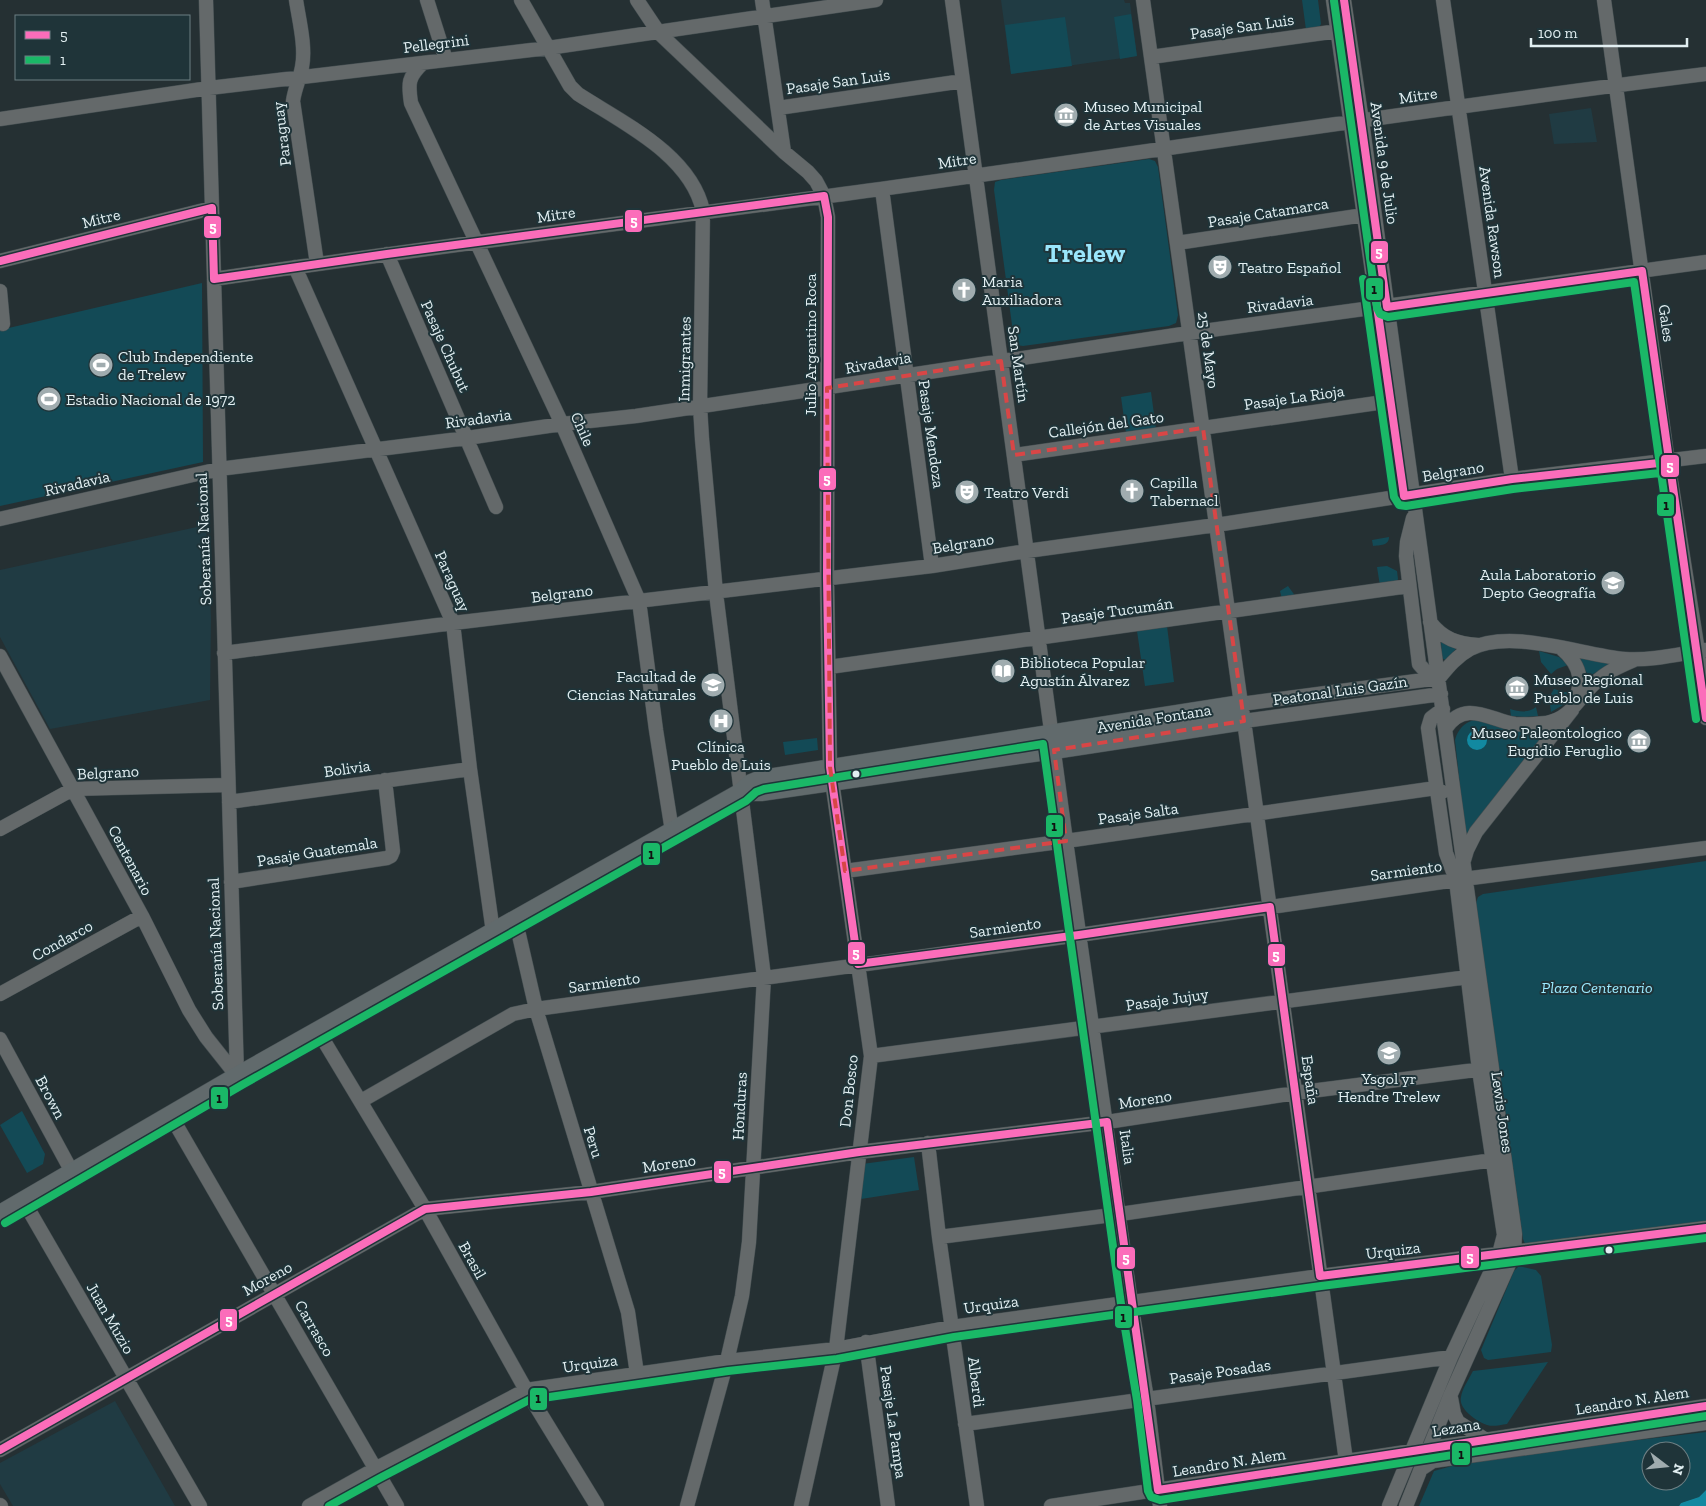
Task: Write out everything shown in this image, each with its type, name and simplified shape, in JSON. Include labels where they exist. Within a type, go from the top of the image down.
[{"type":"main road","name":"Avenida Fontana","points":[[0,1214],[237,1076],[741,792],[751,782],[761,779],[831,774],[1243,712]]},
{"type":"street","name":"Soberanía Nacional","points":[[206,0],[237,1076]]},
{"type":"street","name":"Paraguay","points":[[296,0],[303,51],[302,66],[294,87],[293,101],[317,264]]},
{"type":"street","points":[[427,0],[446,60]]},
{"type":"street","name":"Inmigrantes","points":[[521,0],[570,86],[578,94],[649,140],[678,164],[694,184],[704,212],[700,406],[702,439],[716,593],[741,792]]},
{"type":"street","name":"Julio Argentino Roca","points":[[637,0],[659,33],[784,152],[808,172],[816,181],[824,196],[828,217],[827,578],[831,774]]},
{"type":"street","points":[[762,0],[784,152]]},
{"type":"street","name":"Pellegrini","points":[[0,120],[209,88],[548,48],[876,0]]},
{"type":"street","name":"San Martín","points":[[952,0],[1053,742]]},
{"type":"street","name":"25 de Mayo","points":[[1143,0],[1243,712]]},
{"type":"street","name":"Avenida 9 de Julio","points":[[1333,0],[1357,122],[1364,215],[1382,307],[1391,402],[1408,496],[1415,510],[1439,678]]},
{"type":"street","name":"Avenida 9 de Julio","points":[[1344,0],[1357,122],[1408,496]]},
{"type":"street","name":"Avenida Rawson","points":[[1443,0],[1512,479]]},
{"type":"street","name":"Gales","points":[[1604,0],[1668,462],[1702,651],[1706,718]]},
{"type":"street","name":"Pasaje San Luis","points":[[1151,57],[1338,31]]},
{"type":"street","name":"Chile","points":[[423,62],[412,72],[410,78],[411,103],[562,424],[639,601],[672,831]]},
{"type":"street","name":"Mitre","points":[[214,279],[1706,74]]},
{"type":"street","name":"Pasaje San Luis","points":[[778,108],[963,81]]},
{"type":"street","name":"Pasaje Mendoza","points":[[882,188],[932,566]]},
{"type":"street","name":"Mitre","points":[[0,261],[212,208]]},
{"type":"street","name":"Pasaje Catamarca","points":[[1177,243],[1364,215]]},
{"type":"street","name":"Pasaje Chubut","points":[[387,254],[496,507]]},
{"type":"street","name":"Rivadavia","points":[[0,519],[219,469],[636,416],[1189,332],[1706,262]]},
{"type":"street","name":"Paraguay","points":[[295,267],[453,623],[470,769],[493,932]]},
{"type":"street","points":[[0,291],[3,324]]},
{"type":"street","name":"Pasaje La Rioja","points":[[1202,428],[1391,402]]},
{"type":"street","name":"Callejón del Gato","points":[[1014,455],[1202,428]]},
{"type":"street","name":"Belgrano","points":[[224,653],[453,623],[932,566],[1216,525],[1512,479],[1706,456]]},
{"type":"street","name":"Avenida 9 de Julio","points":[[1415,510],[1406,549],[1419,664],[1426,672],[1439,678]]},
{"type":"street","points":[[1410,590],[1428,608]]},
{"type":"street","name":"Pasaje Tucumán","points":[[829,667],[1228,612],[1410,590]]},
{"type":"street","points":[[1430,622],[1448,639],[1478,646],[1520,641],[1616,658],[1638,659],[1702,651]]},
{"type":"street","points":[[1439,678],[1459,656],[1478,646]]},
{"type":"street","points":[[1446,728],[1455,717],[1472,712],[1482,713],[1515,724],[1530,724],[1554,721],[1572,710],[1577,698],[1580,678],[1574,661],[1561,648]]},
{"type":"street","name":"Centenario","points":[[0,656],[142,916],[197,1023],[237,1076]]},
{"type":"street","points":[[1464,864],[1467,850],[1476,832],[1587,691],[1602,676],[1638,659]]},
{"type":"street","name":"Lewis Jones","points":[[1406,1506],[1450,1396],[1514,1253],[1515,1234],[1468,977],[1461,880],[1464,864],[1454,802],[1439,678]]},
{"type":"street","name":"Avenida Fontana","points":[[1243,712],[1439,678]]},
{"type":"street","name":"Peatonal Luis Gazín","points":[[1243,712],[1441,694]]},
{"type":"street","name":"Lewis Jones","points":[[1389,1506],[1451,1357],[1499,1254],[1504,1235],[1493,1160],[1485,1069],[1461,880],[1446,853],[1428,728],[1431,718],[1443,709]]},
{"type":"street","name":"España","points":[[1243,712],[1346,1461]]},
{"type":"street","name":"Italia","points":[[1053,742],[1079,935],[1147,1399],[1160,1506]]},
{"type":"street","name":"Bolivia","points":[[229,802],[470,769]]},
{"type":"street","name":"Don Bosco","points":[[801,1506],[836,1348],[871,1056],[831,774]]},
{"type":"street","name":"Pasaje Guatemala","points":[[231,882],[388,858],[393,851],[385,780]]},
{"type":"street","name":"Belgrano","points":[[0,829],[73,790],[228,785]]},
{"type":"street","points":[[1436,788],[1454,802]]},
{"type":"street","name":"Pasaje Salta","points":[[844,871],[1436,788]]},
{"type":"street","name":"Honduras","points":[[687,1506],[727,1361],[742,1296],[749,1242],[764,977],[741,792]]},
{"type":"street","name":"Sarmiento","points":[[361,1102],[513,1014],[536,1009],[1079,935],[1461,880],[1706,848]]},
{"type":"street","name":"Condarco","points":[[0,994],[142,916]]},
{"type":"street","name":"Peru","points":[[511,922],[519,935],[536,1009],[628,1312],[637,1374]]},
{"type":"street","name":"Pasaje Jujuy","points":[[871,1056],[1468,977]]},
{"type":"street","name":"Brasil","points":[[318,1030],[425,1209],[526,1390],[598,1506]]},
{"type":"street","name":"Brown","points":[[0,1039],[72,1172]]},
{"type":"street","name":"Moreno","points":[[0,1450],[425,1209],[591,1192],[859,1152],[1107,1122],[1295,1093],[1485,1069]]},
{"type":"street","name":"Carrasco","points":[[171,1116],[397,1506]]},
{"type":"street","name":"Alberdi","points":[[928,1143],[976,1506]]},
{"type":"street","points":[[939,1237],[1120,1214],[1493,1160]]},
{"type":"street","name":"Juan Muzio","points":[[23,1200],[200,1506]]},
{"type":"street","name":"Urquiza","points":[[309,1506],[375,1468],[526,1390],[727,1361],[836,1348],[952,1328],[1320,1276],[1706,1228]]},
{"type":"street","name":"Pasaje La Pampa","points":[[866,1342],[888,1506]]},
{"type":"street","name":"Pasaje Posadas","points":[[964,1424],[1451,1357]]},
{"type":"street","points":[[1450,1396],[1458,1422],[1486,1440]]},
{"type":"street","name":"Leandro N. Alem","points":[[1505,1437],[1706,1406]]},
{"type":"street","name":"Leandro N. Alem","points":[[1421,1469],[1433,1461],[1706,1423]]},
{"type":"street","name":"Lezana","points":[[1412,1451],[1505,1437]]},
{"type":"street","name":"Leandro N. Alem","points":[[1051,1506],[1412,1451]]},
{"type":"highlighted area","points":[[1001,361],[1014,455],[1203,428],[1244,721],[1054,750],[1066,841],[845,871],[830,767],[827,388]]},
{"type":"shaded area","points":[[1001,0],[1124,0],[1125,3],[1130,3],[1137,56],[1011,74]]},
{"type":"shaded area","points":[[1591,108],[1597,142],[1554,144],[1549,114]]},
{"type":"shaded area","points":[[206,525],[211,617],[210,700],[50,729],[0,637],[0,570]]},
{"type":"shaded area","points":[[115,1401],[175,1506],[13,1506],[0,1484],[0,1463]]},
{"type":"green space","points":[[1302,0],[1318,0],[1321,24],[1318,29],[1306,30]]},
{"type":"green space","points":[[1131,14],[1137,56],[1120,59],[1114,17]]},
{"type":"green space","points":[[1065,17],[1072,66],[1011,74],[1005,25]]},
{"type":"green space","points":[[1149,159],[1155,161],[1158,167],[1178,315],[1176,323],[1169,326],[1023,346],[1017,345],[1014,340],[994,190],[995,182]]},
{"type":"green space","name":"Club Independiente de Trelew","points":[[202,283],[203,462],[0,506],[0,330]]},
{"type":"green space","points":[[1151,392],[1156,429],[1126,433],[1121,397]]},
{"type":"green space","points":[[1389,537],[1386,544],[1373,546],[1372,540]]},
{"type":"green space","points":[[1387,566],[1397,571],[1398,579],[1397,581],[1380,586],[1377,567]]},
{"type":"green space","points":[[1288,586],[1296,597],[1282,599],[1280,591]]},
{"type":"green space","points":[[1167,626],[1174,682],[1145,686],[1137,631]]},
{"type":"green space","points":[[1442,641],[1456,649],[1445,660],[1442,658]]},
{"type":"green space","points":[[1539,651],[1559,657],[1568,665],[1557,669],[1551,674],[1541,662]]},
{"type":"green space","points":[[1578,657],[1615,662],[1588,675]]},
{"type":"green space","points":[[1554,689],[1571,692],[1563,705],[1551,712],[1549,697]]},
{"type":"green space","points":[[1536,707],[1538,716],[1511,716],[1510,709],[1524,711]]},
{"type":"green space","points":[[1474,720],[1554,725],[1468,834],[1465,832],[1455,740],[1462,727]]},
{"type":"green space","points":[[817,738],[818,750],[785,755],[783,742]]},
{"type":"green space","name":"Plaza Centenario","points":[[1706,861],[1706,1221],[1531,1246],[1525,1244],[1476,903],[1478,897],[1483,894]]},
{"type":"green space","points":[[22,1111],[45,1154],[43,1164],[27,1173],[0,1125]]},
{"type":"green space","points":[[914,1157],[919,1190],[861,1199],[862,1164]]},
{"type":"green space","points":[[1518,1267],[1536,1270],[1541,1276],[1552,1345],[1551,1352],[1488,1360],[1484,1358],[1481,1350],[1514,1271]]},
{"type":"green space","points":[[1548,1362],[1507,1424],[1487,1425],[1474,1418],[1462,1406],[1464,1387],[1473,1371]]},
{"type":"green space","points":[[1706,1432],[1706,1490],[1699,1497],[1681,1503],[1679,1506],[1419,1506],[1434,1471],[1477,1459]]},
{"type":"water","points":[[1473,730],[1481,730],[1487,736],[1487,744],[1481,750],[1473,750],[1467,744],[1467,736]]},
{"type":"water","points":[[1706,1490],[1706,1506],[1679,1506],[1681,1503],[1699,1497]]},
{"type":"transit line","name":"5","points":[[1344,0],[1387,307],[1642,271],[1706,718]]},
{"type":"transit line","name":"1","points":[[1334,1],[1377,308],[1380,314],[1388,317],[1634,282],[1696,719]]},
{"type":"transit line","name":"5","points":[[0,261],[212,208],[214,279],[824,196],[828,217],[827,578],[830,767],[858,964],[1079,935],[1270,907],[1320,1276],[1706,1228]]},
{"type":"transit line","name":"5","points":[[1373,278],[1404,496],[1512,479],[1668,462]]},
{"type":"transit line","name":"1","points":[[1363,279],[1394,497],[1399,505],[1406,506],[1513,489],[1669,472]]},
{"type":"transit line","name":"1","points":[[5,1223],[242,1085],[746,801],[756,792],[764,789],[1043,744],[1121,1304],[1137,1400],[1148,1491],[1151,1497],[1160,1500],[1706,1416]]},
{"type":"transit line","name":"5","points":[[0,1450],[425,1209],[591,1192],[859,1152],[1107,1122],[1158,1490],[1706,1406]]},
{"type":"transit line","name":"1","points":[[329,1506],[529,1400],[728,1371],[837,1359],[954,1337],[1321,1286],[1706,1238]]},
{"type":"place","name":"Museo Municipal de Artes Visuales","points":[[1066,115]]},
{"type":"place","name":"Teatro Español","points":[[1220,267]]},
{"type":"place","name":"Maria Auxiliadora","points":[[964,290]]},
{"type":"place","name":"Club Independiente de Trelew","points":[[101,365]]},
{"type":"place","name":"Estadio Nacional de 1972","points":[[49,399]]},
{"type":"place","name":"Capilla Tabernacl","points":[[1132,491]]},
{"type":"place","name":"Teatro Verdi","points":[[967,492]]},
{"type":"place","name":"Aula Laboratorio Depto Geografía","points":[[1613,583]]},
{"type":"place","name":"Biblioteca Popular Agustín Álvarez","points":[[1003,671]]},
{"type":"place","name":"Facultad de Ciencias Naturales","points":[[713,685]]},
{"type":"place","name":"Museo Regional Pueblo de Luis","points":[[1517,688]]},
{"type":"place","name":"Clínica Pueblo de Luis","points":[[721,721]]},
{"type":"place","name":"Museo Paleontologico Eugidio Feruglio","points":[[1639,741]]},
{"type":"place","name":"Ysgol yr Hendre Trelew","points":[[1389,1053]]},
{"type":"district","name":"Trelew","points":[[1085,253]]}]
